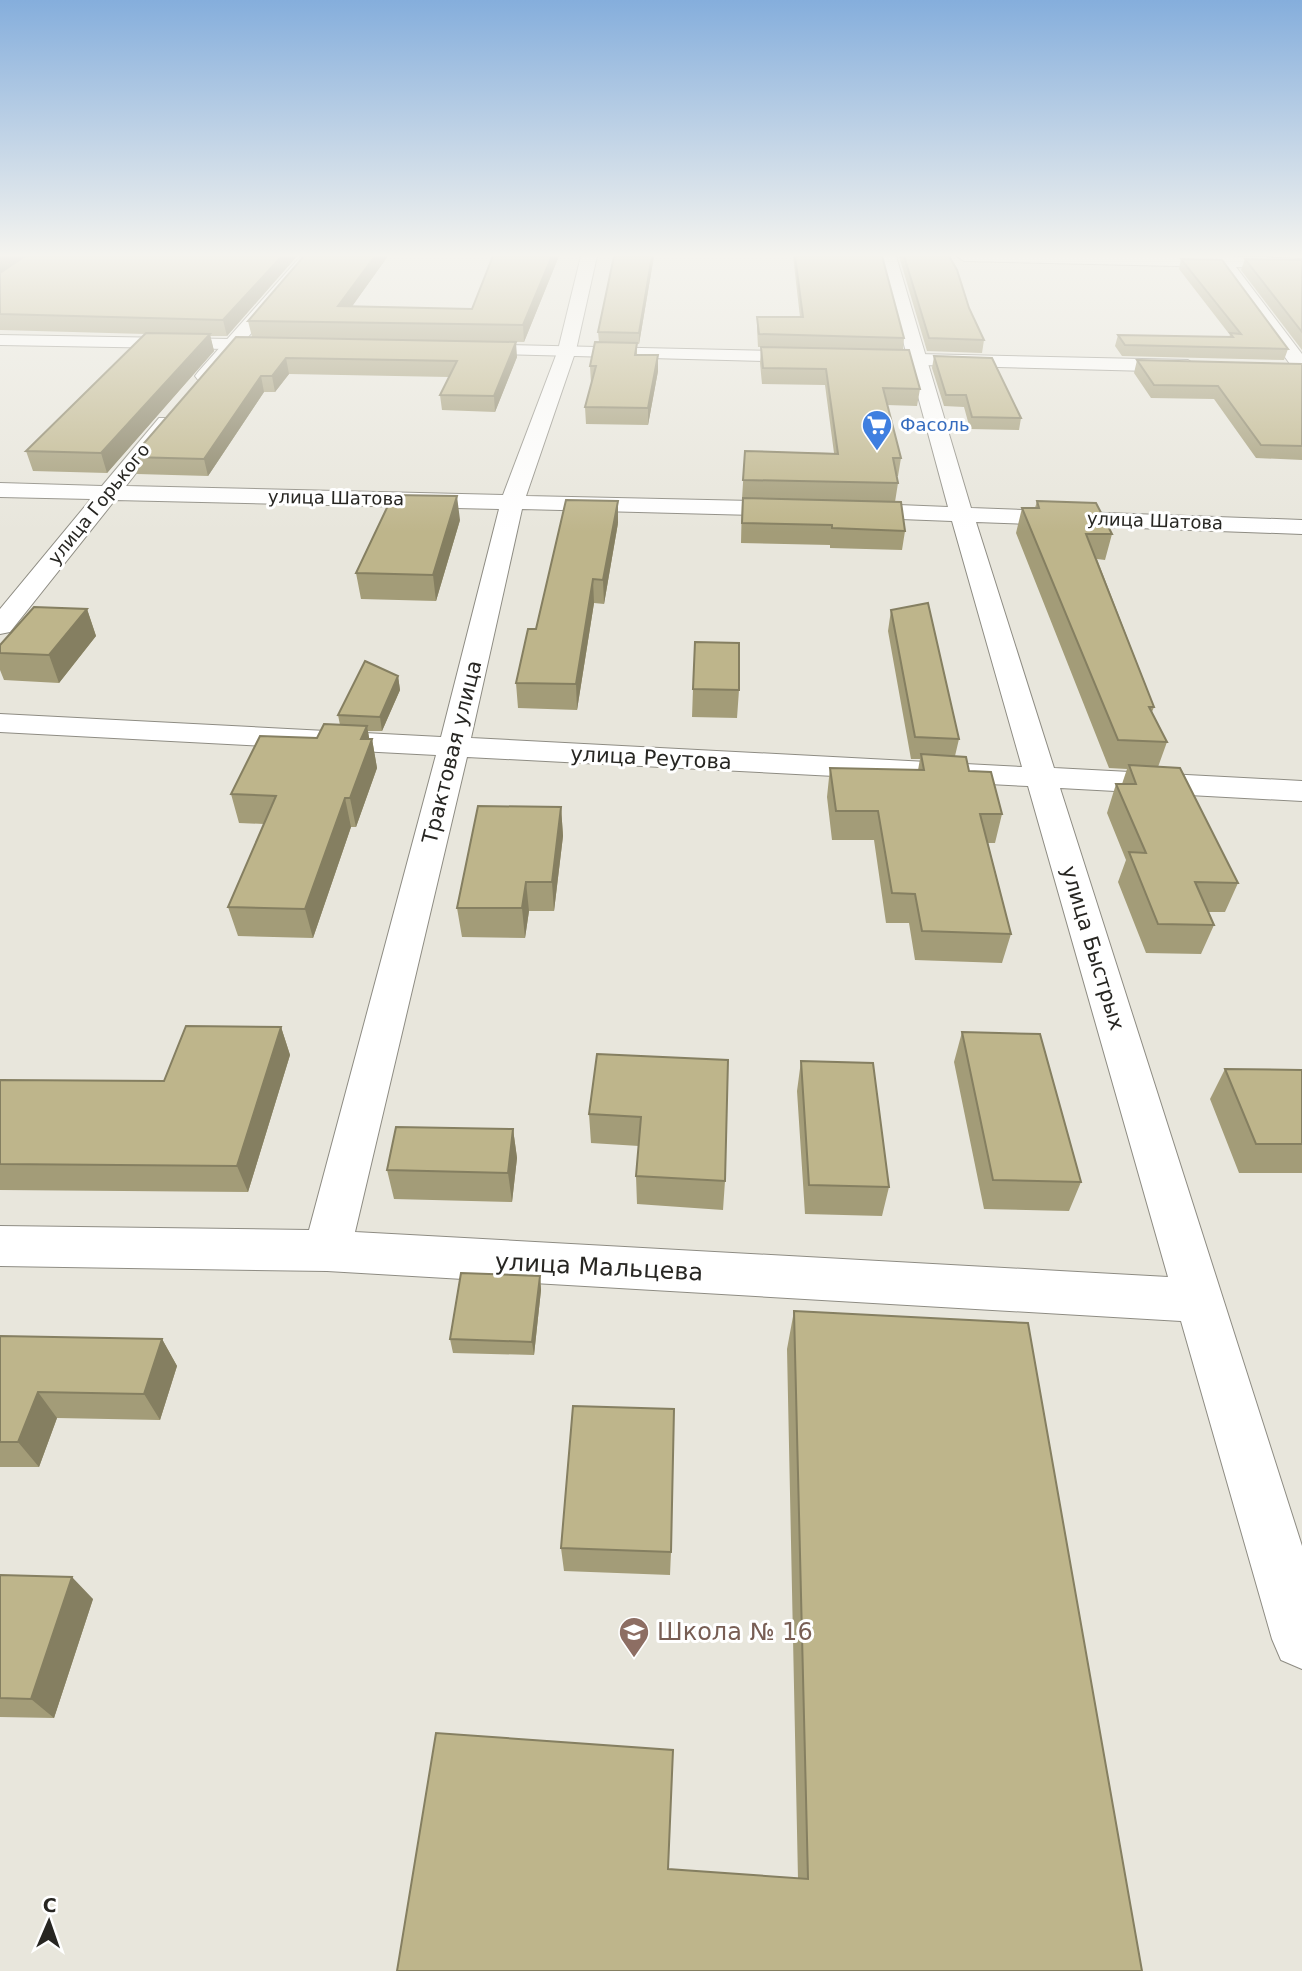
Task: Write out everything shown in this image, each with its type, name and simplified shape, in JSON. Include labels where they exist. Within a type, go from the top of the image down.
[{"type":"street","points":[[196,387],[229,348]]},
{"type":"street","points":[[441,348],[1206,367]]},
{"type":"street","name":"улица Быстрых","points":[[915,348],[961,513],[1302,1639]]},
{"type":"street","points":[[1287,348],[1302,368]]},
{"type":"street","name":"Трактовая улица","points":[[327,1251],[454,747],[512,502],[567,350]]},
{"type":"street","points":[[1275,369],[1302,368]]},
{"type":"street","name":"улица Горького","points":[[0,626],[106,492],[178,408]]},
{"type":"street","name":"улица Шатова","points":[[0,490],[961,513],[1302,527]]},
{"type":"street","name":"улица Реутова","points":[[0,723],[1302,791]]},
{"type":"street","name":"улица Мальцева","points":[[0,1246],[327,1251],[1198,1300]]},
{"type":"building","points":[[131,348],[197,348],[101,453],[26,451]]},
{"type":"building","points":[[226,348],[514,348],[494,396],[440,395],[457,361],[286,358],[272,376],[261,376],[204,459],[132,457]]},
{"type":"building","points":[[594,348],[636,348],[635,355],[658,355],[648,408],[585,407],[596,366],[590,366]]},
{"type":"building","points":[[761,348],[909,350],[920,389],[883,388],[901,458],[893,458],[898,483],[743,480],[745,451],[838,454],[826,369],[763,368]]},
{"type":"building","points":[[934,356],[992,358],[1021,418],[972,417],[966,395],[946,395]]},
{"type":"building","points":[[1137,360],[1302,364],[1302,446],[1261,445],[1218,386],[1154,385]]},
{"type":"building","points":[[393,495],[457,496],[433,575],[356,573]]},
{"type":"building","points":[[743,498],[901,502],[905,531],[832,528],[832,525],[742,523]]},
{"type":"building","points":[[566,500],[618,501],[603,580],[593,579],[576,684],[516,683],[528,629],[536,629]]},
{"type":"building","points":[[1037,501],[1096,503],[1112,534],[1086,534],[1154,707],[1149,707],[1167,742],[1118,740],[1022,508],[1039,508]]},
{"type":"building","points":[[928,603],[959,739],[915,737],[891,610]]},
{"type":"building","points":[[34,607],[87,609],[49,655],[0,653],[0,645]]},
{"type":"building","points":[[695,642],[739,643],[739,690],[693,689]]},
{"type":"building","points":[[365,661],[398,676],[380,717],[338,715]]},
{"type":"building","points":[[324,724],[367,726],[361,739],[372,739],[350,798],[345,798],[305,909],[228,907],[276,796],[231,794],[260,736],[317,738]]},
{"type":"building","points":[[921,754],[966,757],[969,771],[991,772],[1002,814],[980,814],[1011,934],[922,931],[915,894],[892,893],[878,811],[836,811],[830,768],[924,770]]},
{"type":"building","points":[[1129,765],[1180,768],[1238,883],[1195,882],[1214,925],[1158,924],[1129,852],[1146,853],[1116,784],[1136,784]]},
{"type":"building","points":[[478,806],[561,807],[552,882],[526,882],[522,908],[457,908]]},
{"type":"building","points":[[186,1026],[281,1027],[237,1166],[0,1164],[0,1080],[164,1081]]},
{"type":"building","points":[[962,1032],[1040,1034],[1081,1182],[993,1180]]},
{"type":"building","points":[[597,1054],[728,1060],[725,1181],[636,1176],[641,1117],[589,1114]]},
{"type":"building","points":[[801,1061],[873,1063],[889,1187],[809,1185]]},
{"type":"building","points":[[1225,1069],[1302,1070],[1302,1144],[1256,1144]]},
{"type":"building","points":[[396,1127],[513,1129],[508,1173],[387,1170]]},
{"type":"building","points":[[461,1273],[540,1276],[532,1342],[450,1339]]},
{"type":"building","points":[[794,1311],[1028,1323],[1142,1971],[397,1971],[436,1733],[673,1750],[668,1869],[808,1879]]},
{"type":"building","points":[[0,1336],[162,1339],[144,1394],[38,1392],[18,1442],[0,1442]]},
{"type":"building","points":[[573,1406],[674,1409],[671,1552],[561,1548]]},
{"type":"building","points":[[0,1575],[72,1577],[31,1699],[0,1698]]},
{"type":"place","name":"Фасоль","points":[[877,452]]},
{"type":"place","name":"Школа № 16","points":[[634,1659]]}]
